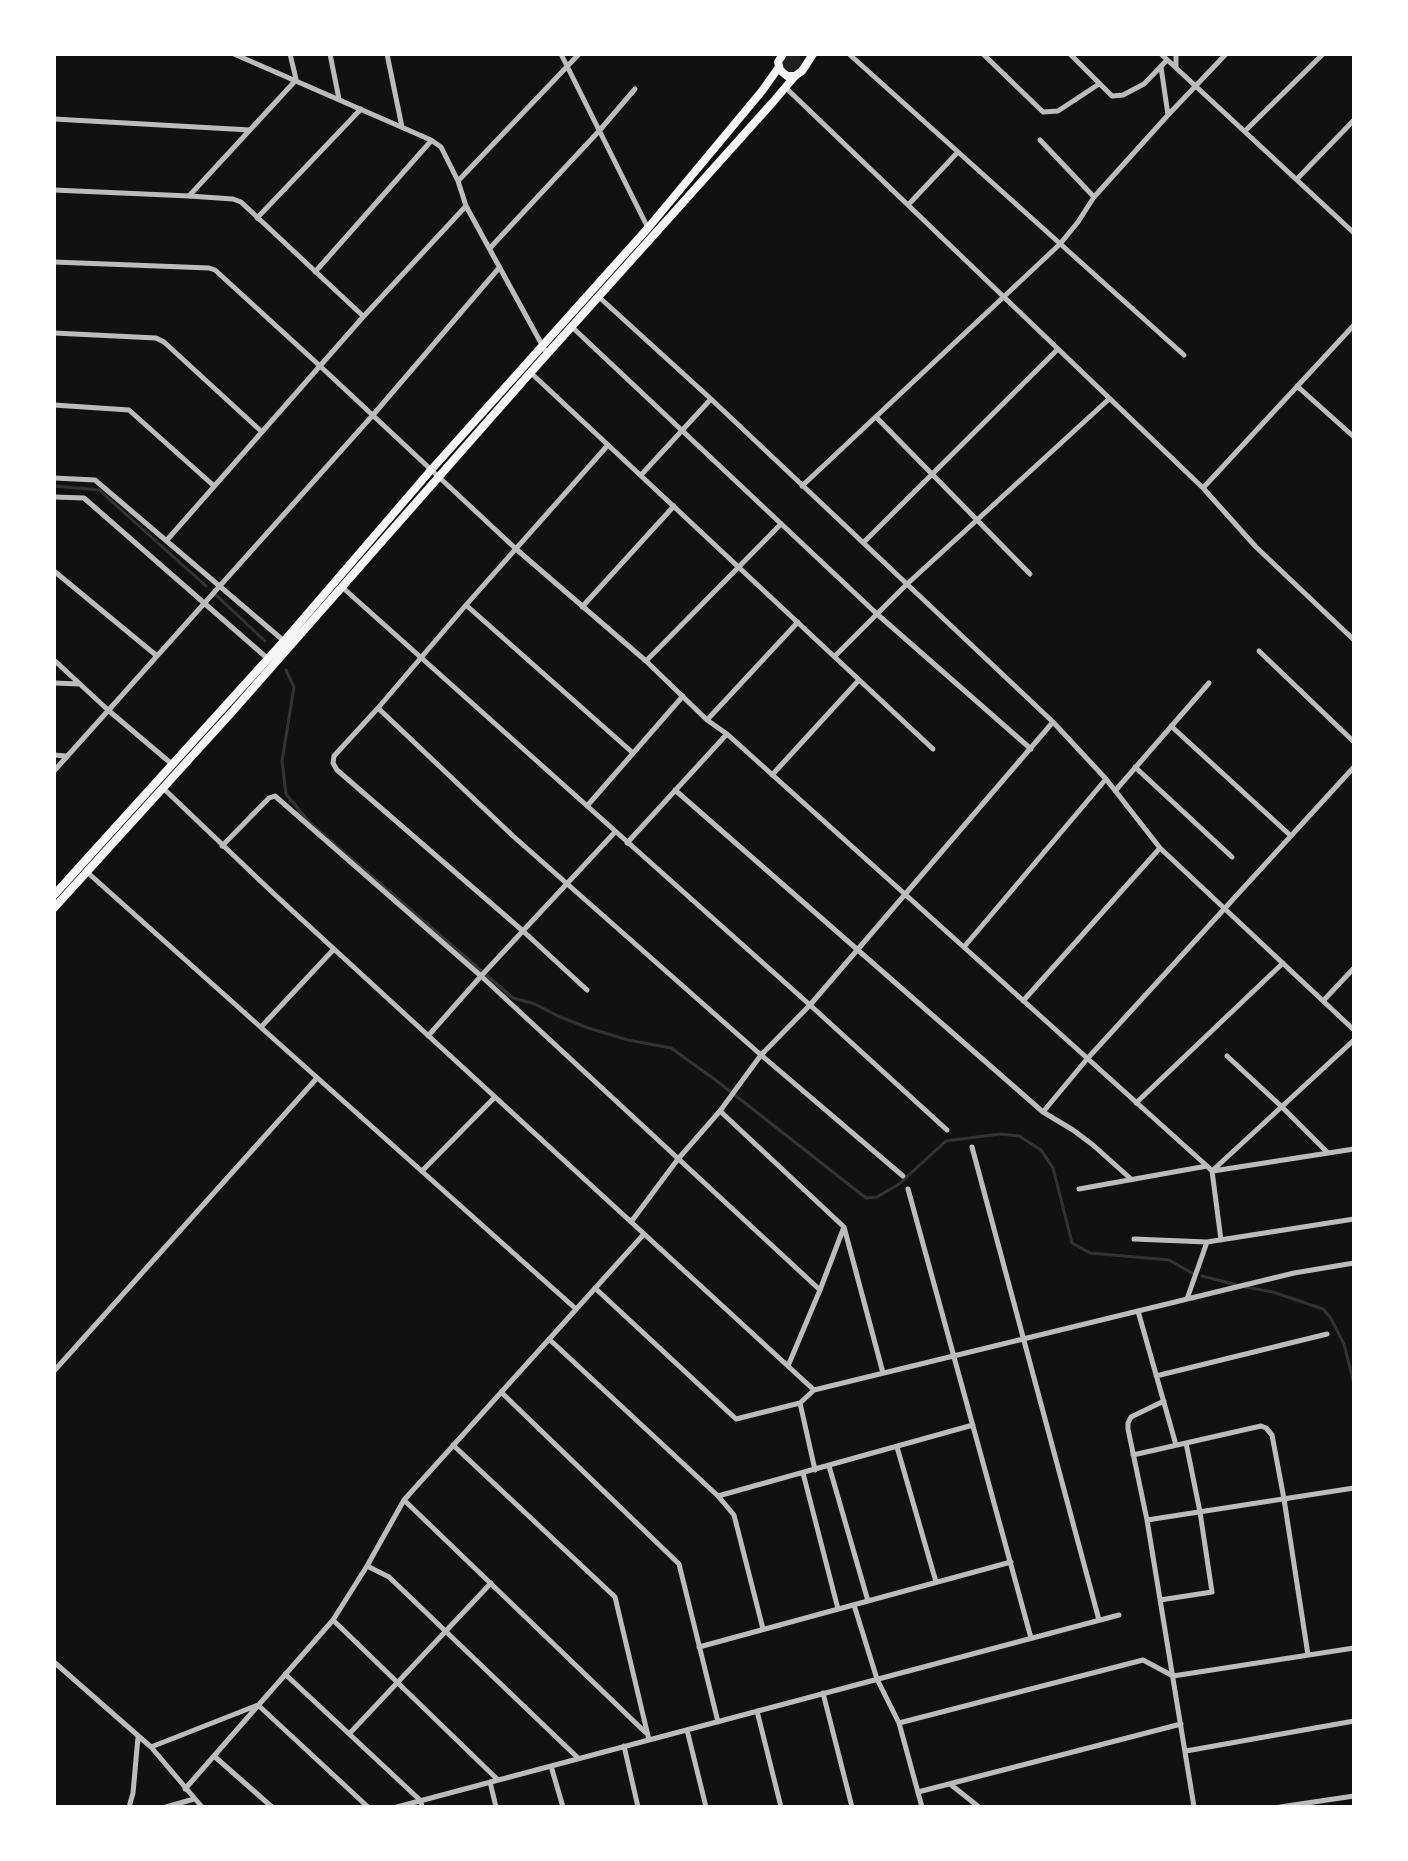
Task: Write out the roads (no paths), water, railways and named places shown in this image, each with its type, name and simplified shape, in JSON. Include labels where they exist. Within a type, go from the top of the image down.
[{"type":"highway","points":[[176,767],[267,658],[544,350],[648,228],[762,91],[779,67],[783,54]]},
{"type":"highway","points":[[799,54],[804,67]]},
{"type":"highway","points":[[544,350],[572,327],[802,71],[813,54]]},
{"type":"highway","points":[[779,67],[787,76],[795,76]]},
{"type":"highway","points":[[54,908],[176,767],[342,587],[434,474]]},
{"type":"highway","points":[[54,895],[160,785]]},
{"type":"street","points":[[234,54],[441,147],[466,206],[544,350]]},
{"type":"street","points":[[290,54],[296,80]]},
{"type":"street","points":[[330,54],[340,100]]},
{"type":"street","points":[[387,54],[402,127]]},
{"type":"street","points":[[561,54],[648,228]]},
{"type":"street","points":[[458,181],[579,54]]},
{"type":"street","points":[[849,54],[1184,355]]},
{"type":"street","points":[[983,54],[1043,112],[1058,111],[1099,84]]},
{"type":"street","points":[[1070,54],[1112,96],[1123,95],[1144,84],[1167,60]]},
{"type":"street","points":[[1161,54],[1354,233]]},
{"type":"street","points":[[1176,54],[1176,68]]},
{"type":"street","points":[[802,486],[1060,244],[1094,197],[1226,54]]},
{"type":"street","points":[[1245,131],[1323,54]]},
{"type":"street","points":[[1161,66],[1168,115]]},
{"type":"street","points":[[189,196],[296,80]]},
{"type":"street","points":[[786,88],[1203,488],[1256,547],[1354,640]]},
{"type":"street","points":[[490,248],[635,89]]},
{"type":"street","points":[[257,218],[361,109]]},
{"type":"street","points":[[54,119],[250,130]]},
{"type":"street","points":[[1297,179],[1354,120]]},
{"type":"street","points":[[315,272],[431,140]]},
{"type":"street","points":[[1040,140],[1094,197]]},
{"type":"street","points":[[908,205],[958,152]]},
{"type":"street","points":[[54,190],[189,196],[241,202],[363,317]]},
{"type":"street","points":[[167,540],[363,317],[466,206]]},
{"type":"street","points":[[54,262],[215,270],[516,549],[646,661],[707,720],[727,734],[1209,1169],[1221,1240]]},
{"type":"street","points":[[54,771],[373,415],[499,268]]},
{"type":"street","points":[[599,297],[1053,722],[1106,779],[1160,848],[1354,1030]]},
{"type":"street","points":[[572,327],[877,614],[1031,749]]},
{"type":"street","points":[[1203,488],[1352,330]]},
{"type":"street","points":[[54,333],[156,338],[262,432]]},
{"type":"street","points":[[864,542],[1058,349]]},
{"type":"street","points":[[527,369],[933,749]]},
{"type":"street","points":[[1297,386],[1354,437]]},
{"type":"street","points":[[641,475],[711,399]]},
{"type":"street","points":[[835,656],[976,519],[1109,399]]},
{"type":"street","points":[[54,405],[129,410],[214,486]]},
{"type":"street","points":[[876,417],[1030,574]]},
{"type":"street","points":[[587,990],[337,770],[333,763],[334,756],[608,445]]},
{"type":"street","points":[[54,478],[95,480],[284,641]]},
{"type":"street","points":[[54,497],[84,498],[267,658]]},
{"type":"street","points":[[582,607],[674,506]]},
{"type":"street","points":[[646,661],[781,524]]},
{"type":"street","points":[[54,571],[157,656]]},
{"type":"street","points":[[342,587],[947,1130]]},
{"type":"street","points":[[466,605],[633,753]]},
{"type":"street","points":[[707,720],[798,622]]},
{"type":"street","points":[[1259,651],[1354,742]]},
{"type":"street","points":[[54,660],[176,767]]},
{"type":"street","points":[[772,775],[859,680]]},
{"type":"street","points":[[54,683],[80,684]]},
{"type":"street","points":[[1115,791],[1209,683]]},
{"type":"street","points":[[587,806],[683,696]]},
{"type":"street","points":[[378,708],[513,836],[903,1176]]},
{"type":"street","points":[[631,1222],[761,1055],[810,1005],[1053,722]]},
{"type":"street","points":[[1171,726],[1291,836]]},
{"type":"street","points":[[627,843],[727,734]]},
{"type":"street","points":[[54,755],[67,756]]},
{"type":"street","points":[[1135,767],[1232,857]]},
{"type":"street","points":[[1043,1112],[1087,1059],[1354,767]]},
{"type":"street","points":[[964,947],[1106,779]]},
{"type":"street","points":[[160,785],[222,846],[814,1390]]},
{"type":"street","points":[[675,790],[1043,1112],[1093,1145],[1131,1179]]},
{"type":"street","points":[[222,846],[269,798],[275,796],[481,976],[820,1290]]},
{"type":"street","points":[[428,1036],[615,832]]},
{"type":"street","points":[[1023,1001],[1160,848]]},
{"type":"street","points":[[87,872],[576,1309]]},
{"type":"street","points":[[261,1027],[334,949]]},
{"type":"street","points":[[1136,1103],[1283,963]]},
{"type":"street","points":[[1323,1001],[1354,968]]},
{"type":"street","points":[[1209,1169],[1354,1040]]},
{"type":"street","points":[[1227,1056],[1328,1154]]},
{"type":"street","points":[[54,1371],[317,1078]]},
{"type":"street","points":[[422,1171],[495,1097]]},
{"type":"street","points":[[720,1111],[844,1227],[883,1373]]},
{"type":"street","points":[[972,1147],[1099,1620]]},
{"type":"street","points":[[1079,1189],[1131,1179],[1354,1149]]},
{"type":"street","points":[[908,1189],[1031,1638]]},
{"type":"street","points":[[1134,1239],[1207,1242],[1354,1219]]},
{"type":"street","points":[[788,1366],[844,1227]]},
{"type":"street","points":[[185,1789],[333,1620],[404,1500],[644,1234]]},
{"type":"street","points":[[1187,1299],[1207,1242]]},
{"type":"street","points":[[595,1288],[736,1419],[800,1403],[814,1390],[1294,1273],[1354,1263]]},
{"type":"street","points":[[1138,1311],[1176,1445]]},
{"type":"street","points":[[1156,1376],[1327,1334]]},
{"type":"street","points":[[549,1339],[718,1496],[734,1515],[763,1629]]},
{"type":"street","points":[[501,1392],[679,1564],[718,1722]]},
{"type":"street","points":[[1164,1401],[1131,1417],[1128,1429],[1147,1520],[1194,1807]]},
{"type":"street","points":[[800,1403],[815,1470]]},
{"type":"street","points":[[718,1496],[973,1425]]},
{"type":"street","points":[[1133,1455],[1261,1426],[1266,1428],[1272,1435],[1284,1499],[1308,1655]]},
{"type":"street","points":[[1160,1600],[1212,1592],[1186,1443]]},
{"type":"street","points":[[453,1445],[615,1597],[648,1737]]},
{"type":"street","points":[[897,1447],[936,1582]]},
{"type":"street","points":[[829,1466],[868,1601]]},
{"type":"street","points":[[803,1473],[838,1609]]},
{"type":"street","points":[[1147,1520],[1354,1488]]},
{"type":"street","points":[[404,1500],[648,1737]]},
{"type":"street","points":[[699,1647],[1011,1562]]},
{"type":"street","points":[[367,1566],[389,1577],[579,1758]]},
{"type":"street","points":[[350,1733],[491,1583]]},
{"type":"street","points":[[854,1605],[877,1679],[899,1723],[922,1807]]},
{"type":"street","points":[[397,1807],[421,1804],[648,1737],[718,1722],[1119,1615]]},
{"type":"street","points":[[333,1620],[494,1781],[496,1807]]},
{"type":"street","points":[[899,1723],[1143,1660],[1173,1676],[1354,1648]]},
{"type":"street","points":[[54,1662],[151,1747],[198,1804]]},
{"type":"street","points":[[285,1674],[421,1804]]},
{"type":"street","points":[[823,1693],[852,1807]]},
{"type":"street","points":[[151,1747],[258,1705]]},
{"type":"street","points":[[258,1705],[368,1807]]},
{"type":"street","points":[[757,1711],[781,1807]]},
{"type":"street","points":[[1185,1751],[1354,1721]]},
{"type":"street","points":[[918,1792],[1181,1724]]},
{"type":"street","points":[[687,1730],[706,1807]]},
{"type":"street","points":[[129,1807],[138,1736]]},
{"type":"street","points":[[624,1746],[638,1807]]},
{"type":"street","points":[[214,1756],[272,1807]]},
{"type":"street","points":[[551,1766],[563,1807]]},
{"type":"street","points":[[949,1784],[979,1807]]},
{"type":"street","points":[[1280,1807],[1354,1796]]},
{"type":"street","points":[[166,1807],[198,1804]]},
{"type":"waterway","points":[[54,486],[99,490],[206,586]]},
{"type":"waterway","points":[[216,595],[265,641]]},
{"type":"waterway","points":[[286,670],[294,687],[282,761],[286,794],[310,823],[513,998],[535,1004],[588,1028],[671,1048],[866,1198],[877,1197],[899,1184],[946,1141],[1000,1134],[1019,1136],[1041,1150],[1053,1168],[1072,1243],[1090,1253],[1169,1260],[1192,1273]]},
{"type":"waterway","points":[[1202,1276],[1237,1285]]},
{"type":"waterway","points":[[1245,1287],[1273,1292],[1323,1309],[1344,1344],[1354,1384]]}]
